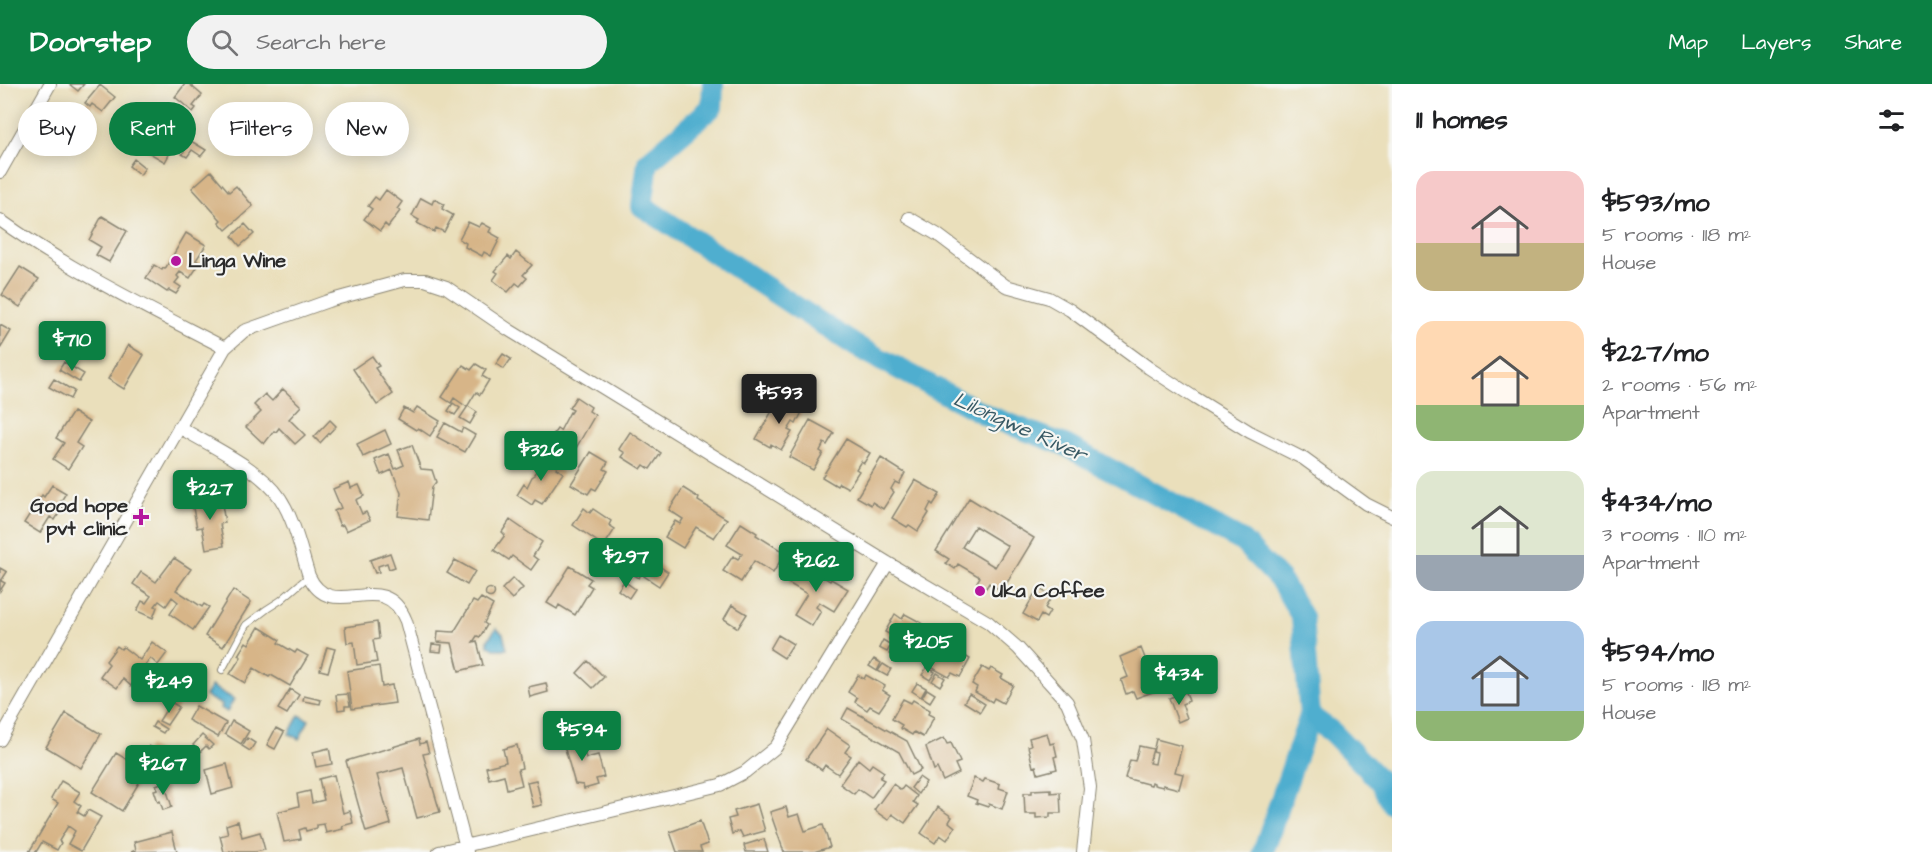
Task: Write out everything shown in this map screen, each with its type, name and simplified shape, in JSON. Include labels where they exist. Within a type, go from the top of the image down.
[{"type":"street","points":[[0,172],[50,84]]},
{"type":"street","points":[[909,218],[938,236],[1006,286],[1049,298],[1070,310],[1149,368],[1195,398],[1250,432],[1304,459],[1366,504],[1392,518]]},
{"type":"street","points":[[0,220],[33,244],[81,273],[225,348]]},
{"type":"street","points":[[0,740],[225,348],[244,331],[328,301],[416,279],[435,282],[446,287],[519,337],[988,622],[1018,648],[1067,702],[1083,740],[1090,788],[1083,852]]},
{"type":"street","points":[[179,427],[255,472],[279,496],[287,510],[309,576],[321,592],[328,596],[338,597],[378,595],[388,597],[402,611],[466,848]]},
{"type":"street","points":[[439,852],[466,848],[720,785],[745,772],[777,747],[888,563]]},
{"type":"lane","points":[[222,670],[246,625],[309,576]]},
{"type":"water","points":[[496,628],[503,634],[507,649],[494,649],[488,645],[488,640]]},
{"type":"water","points":[[211,686],[234,699],[227,712],[221,708],[222,705],[205,696]]},
{"type":"water","points":[[299,715],[309,720],[299,739],[289,734]]},
{"type":"building","points":[[69,84],[84,84],[78,91]]},
{"type":"building","points":[[185,84],[189,84],[202,95],[196,102],[181,102],[175,97]]},
{"type":"building","points":[[100,85],[115,97],[103,112],[97,108],[97,102],[86,102]]},
{"type":"building","points":[[196,144],[206,150],[201,156],[196,153]]},
{"type":"building","points":[[155,156],[168,156],[165,162]]},
{"type":"building","points":[[134,159],[145,168],[140,175],[129,166]]},
{"type":"building","points":[[211,171],[229,192],[236,186],[253,206],[226,230],[219,222],[221,220],[192,188]]},
{"type":"building","points":[[386,190],[402,202],[397,209],[400,211],[388,227],[385,224],[380,231],[364,219],[372,209],[368,206],[375,197],[379,200]]},
{"type":"building","points":[[421,198],[432,204],[434,199],[444,204],[442,209],[453,215],[444,232],[436,228],[434,232],[417,223],[419,220],[412,216]]},
{"type":"building","points":[[102,216],[127,231],[109,262],[96,255],[101,247],[89,240]]},
{"type":"building","points":[[468,222],[479,227],[482,223],[491,228],[489,232],[500,238],[491,256],[484,252],[482,256],[465,247],[466,243],[459,239]]},
{"type":"building","points":[[245,224],[254,234],[240,246],[232,236]]},
{"type":"building","points":[[186,233],[206,245],[196,260],[200,263],[190,278],[180,272],[175,283],[181,287],[176,294],[169,290],[167,292],[146,278],[154,265],[162,270],[165,269]]},
{"type":"building","points":[[516,252],[532,265],[523,275],[527,278],[520,286],[516,283],[508,292],[493,280],[498,273],[495,271],[508,256],[511,259]]},
{"type":"building","points":[[20,267],[39,279],[20,307],[2,295]]},
{"type":"building","points":[[0,325],[11,331],[0,349]]},
{"type":"building","points":[[128,345],[144,355],[124,389],[108,379]]},
{"type":"building","points":[[503,354],[511,359],[504,369],[496,364]]},
{"type":"building","points":[[372,356],[379,366],[375,368],[393,394],[377,405],[353,369]]},
{"type":"building","points":[[64,362],[84,374],[79,382],[59,370]]},
{"type":"building","points":[[476,364],[486,370],[482,376],[489,380],[480,395],[476,392],[467,407],[454,398],[451,403],[442,397],[463,365],[471,370]]},
{"type":"building","points":[[54,379],[74,391],[70,399],[49,387]]},
{"type":"building","points":[[283,389],[301,406],[289,419],[305,435],[295,444],[279,428],[264,444],[246,427],[261,412],[254,405],[265,394],[272,401]]},
{"type":"building","points":[[576,397],[591,407],[589,411],[595,415],[576,448],[569,444],[566,448],[550,439],[557,429],[560,431],[573,410],[569,408]]},
{"type":"building","points":[[779,399],[802,412],[796,424],[793,422],[788,430],[792,432],[781,450],[756,439]]},
{"type":"building","points":[[453,403],[460,408],[455,415],[448,411]]},
{"type":"building","points":[[468,406],[477,412],[470,424],[460,418]]},
{"type":"building","points":[[417,407],[440,421],[430,436],[398,419],[404,408],[413,413]]},
{"type":"building","points":[[73,412],[89,422],[76,443],[82,447],[68,469],[53,459],[64,443],[56,438]]},
{"type":"building","points":[[330,420],[336,426],[320,443],[314,437]]},
{"type":"building","points":[[810,420],[834,433],[827,445],[824,443],[820,451],[823,453],[813,470],[789,457]]},
{"type":"building","points":[[445,423],[461,432],[463,428],[475,435],[465,452],[437,437]]},
{"type":"building","points":[[385,430],[391,444],[363,457],[357,444]]},
{"type":"building","points":[[630,432],[661,453],[650,469],[644,465],[641,469],[622,457],[625,453],[619,449]]},
{"type":"building","points":[[846,439],[870,453],[864,463],[861,461],[856,469],[859,471],[848,488],[839,483],[837,486],[822,477]]},
{"type":"building","points":[[412,445],[421,469],[432,470],[436,482],[432,487],[428,520],[398,516],[401,493],[392,470],[381,475],[375,460],[389,454],[395,469],[404,465],[398,450]]},
{"type":"building","points":[[591,452],[608,462],[604,469],[608,471],[596,490],[592,488],[588,494],[571,484]]},
{"type":"building","points":[[544,454],[559,464],[556,468],[563,473],[542,504],[535,500],[532,505],[517,495],[524,484],[527,487],[535,475],[540,466],[537,464]]},
{"type":"building","points":[[881,458],[905,473],[899,484],[895,482],[891,489],[894,492],[883,509],[857,497]]},
{"type":"building","points":[[915,480],[940,494],[933,505],[931,503],[927,511],[929,513],[918,531],[892,518]]},
{"type":"building","points":[[349,482],[351,488],[359,485],[364,496],[356,500],[362,514],[366,512],[370,520],[346,531],[343,525],[340,526],[334,511],[341,508],[333,489]]},
{"type":"building","points":[[52,485],[66,493],[61,501],[65,504],[55,520],[50,517],[40,533],[24,523],[42,495],[44,497]]},
{"type":"building","points":[[683,488],[699,498],[698,501],[727,519],[714,538],[696,527],[683,548],[665,537],[675,521],[680,524],[683,519],[669,510]]},
{"type":"building","points":[[221,498],[225,523],[220,524],[224,546],[206,549],[202,527],[197,528],[192,503]]},
{"type":"building","points":[[969,498],[1034,538],[1002,591],[989,583],[986,588],[977,582],[980,577],[958,564],[955,569],[946,563],[949,559],[936,551]],"holes":[[[975,526],[1008,546],[995,567],[962,547]]]},
{"type":"building","points":[[584,508],[590,513],[593,509],[611,521],[609,525],[615,529],[604,546],[573,525]]},
{"type":"building","points":[[510,520],[542,542],[533,556],[538,560],[531,570],[512,556],[509,560],[494,550],[505,535],[502,532]]},
{"type":"building","points":[[741,523],[785,553],[773,573],[754,561],[741,582],[723,571],[733,556],[738,559],[742,554],[727,545]]},
{"type":"building","points":[[390,553],[395,567],[389,569],[387,563],[378,566],[379,572],[375,573],[370,560]]},
{"type":"building","points":[[174,558],[191,569],[176,590],[202,607],[204,604],[209,607],[193,630],[170,614],[178,602],[172,597],[166,606],[159,601],[155,606],[157,607],[153,618],[137,611],[142,601],[146,603],[151,596],[133,584],[141,572],[156,582]]},
{"type":"building","points":[[455,560],[475,571],[467,585],[447,573]]},
{"type":"building","points":[[653,562],[668,572],[659,586],[644,576]]},
{"type":"building","points":[[631,563],[643,570],[639,578],[626,570]]},
{"type":"building","points":[[800,563],[848,589],[834,611],[819,602],[816,607],[821,611],[812,626],[794,615],[807,594],[788,583]]},
{"type":"building","points":[[570,566],[591,579],[587,584],[592,587],[575,615],[559,605],[557,609],[547,603]]},
{"type":"building","points":[[0,568],[7,572],[1,581],[5,583],[0,591]]},
{"type":"building","points":[[513,578],[523,588],[512,599],[502,589]]},
{"type":"building","points":[[624,581],[635,589],[629,598],[618,590]]},
{"type":"building","points":[[1038,588],[1052,596],[1045,608],[1050,611],[1046,618],[1041,615],[1037,622],[1023,614]]},
{"type":"building","points":[[490,589],[494,593],[490,597],[486,593]]},
{"type":"building","points":[[233,590],[251,602],[223,647],[205,636]]},
{"type":"building","points":[[481,598],[493,605],[484,623],[487,625],[480,637],[477,636],[473,642],[477,641],[483,665],[459,671],[452,643],[437,642],[438,631],[454,632],[473,601],[477,603]]},
{"type":"building","points":[[732,605],[747,614],[738,628],[724,619]]},
{"type":"building","points":[[895,614],[902,619],[905,614],[922,623],[920,627],[927,631],[915,651],[908,647],[907,650],[889,639],[891,635],[885,632]]},
{"type":"building","points":[[377,622],[379,639],[373,640],[377,662],[357,665],[354,642],[347,643],[345,627]]},
{"type":"building","points":[[259,627],[280,640],[278,643],[295,653],[297,650],[308,656],[290,686],[254,668],[245,683],[230,674],[241,657],[238,655],[246,642],[249,644]]},
{"type":"building","points":[[778,635],[793,644],[784,658],[770,649]]},
{"type":"building","points":[[883,640],[891,645],[887,652],[879,648]]},
{"type":"building","points":[[938,640],[948,646],[951,641],[963,648],[960,653],[970,659],[960,677],[952,673],[949,677],[931,667],[934,662],[927,658]]},
{"type":"building","points":[[152,642],[167,653],[158,665],[150,658],[131,686],[123,679],[117,688],[100,676],[109,664],[106,661],[117,646],[121,649],[123,647],[140,660]]},
{"type":"building","points":[[432,644],[442,645],[441,652],[431,651]]},
{"type":"building","points":[[893,646],[902,651],[898,659],[889,654]]},
{"type":"building","points":[[327,647],[335,649],[328,672],[320,670]]},
{"type":"building","points":[[1141,648],[1152,676],[1157,675],[1160,685],[1156,686],[1158,690],[1136,698],[1133,691],[1126,694],[1121,680],[1128,677],[1120,657]]},
{"type":"building","points":[[874,659],[881,663],[877,671],[869,666]]},
{"type":"building","points":[[588,661],[604,677],[593,688],[577,673]]},
{"type":"building","points":[[883,664],[891,669],[887,676],[878,671]]},
{"type":"building","points":[[379,666],[382,687],[392,685],[395,703],[352,709],[347,671]]},
{"type":"building","points":[[927,667],[935,672],[930,680],[922,675]]},
{"type":"building","points":[[982,667],[989,671],[991,668],[1013,685],[1003,703],[994,698],[992,702],[975,692],[977,687],[972,684]]},
{"type":"building","points":[[937,673],[945,678],[940,686],[932,681]]},
{"type":"building","points":[[858,675],[864,679],[866,675],[885,686],[882,690],[890,695],[879,711],[870,706],[867,710],[855,702],[857,698],[848,692]]},
{"type":"building","points":[[546,683],[548,692],[530,697],[528,687]]},
{"type":"building","points":[[917,683],[926,688],[921,697],[912,691]]},
{"type":"building","points":[[290,689],[299,695],[287,714],[278,709]]},
{"type":"building","points":[[927,689],[935,694],[930,702],[922,697]]},
{"type":"building","points":[[1186,692],[1189,701],[1182,704],[1187,718],[1178,722],[1169,698]]},
{"type":"building","points":[[348,694],[350,706],[338,710],[336,695]]},
{"type":"building","points":[[969,694],[985,704],[980,712],[964,702]]},
{"type":"building","points":[[304,696],[321,700],[320,704],[303,701]]},
{"type":"building","points":[[903,699],[911,703],[913,700],[930,710],[928,714],[934,717],[923,737],[914,732],[912,735],[900,728],[902,725],[892,719]]},
{"type":"building","points":[[171,702],[179,707],[167,725],[159,721]]},
{"type":"building","points":[[196,706],[226,723],[218,737],[188,720]]},
{"type":"building","points":[[848,708],[907,741],[921,770],[911,775],[899,752],[842,719]]},
{"type":"building","points":[[66,713],[101,734],[81,768],[46,747]]},
{"type":"building","points":[[232,721],[249,731],[241,744],[225,734]]},
{"type":"building","points":[[155,722],[166,729],[163,733],[152,727]]},
{"type":"building","points":[[276,728],[284,732],[275,749],[267,745]]},
{"type":"building","points":[[827,729],[850,745],[845,752],[851,756],[838,774],[825,765],[822,770],[806,759]]},
{"type":"building","points":[[578,730],[586,758],[598,755],[604,777],[596,779],[598,785],[584,789],[583,785],[575,784],[561,735]]},
{"type":"building","points":[[1047,733],[1050,744],[1054,743],[1057,769],[1038,774],[1036,766],[1033,767],[1028,746],[1031,745],[1029,738]]},
{"type":"building","points":[[202,735],[213,745],[209,749],[206,746],[200,752],[193,745]]},
{"type":"building","points":[[247,738],[255,743],[250,751],[242,746]]},
{"type":"building","points":[[944,738],[947,744],[951,743],[960,762],[955,764],[959,773],[943,781],[937,768],[934,770],[926,747]]},
{"type":"building","points":[[419,739],[420,744],[426,742],[429,753],[423,754],[440,812],[417,818],[403,768],[377,775],[391,824],[366,832],[346,761]]},
{"type":"building","points":[[1156,739],[1182,746],[1175,772],[1183,774],[1179,789],[1125,778],[1130,760],[1135,761],[1139,746],[1153,749],[1149,763],[1155,764],[1157,753],[1153,752]]},
{"type":"building","points":[[517,745],[522,768],[518,769],[522,785],[507,789],[504,775],[489,779],[486,767],[506,762],[503,749]]},
{"type":"building","points":[[149,746],[160,753],[158,756],[161,758],[155,767],[152,765],[151,768],[140,761]]},
{"type":"building","points":[[329,748],[332,764],[316,767],[313,752]]},
{"type":"building","points":[[116,753],[146,771],[122,811],[92,792]]},
{"type":"building","points":[[858,759],[869,768],[872,764],[884,772],[880,778],[884,780],[871,798],[858,789],[854,794],[840,784]]},
{"type":"building","points":[[227,764],[233,788],[212,794],[206,770]]},
{"type":"building","points":[[334,775],[343,813],[350,811],[353,823],[342,826],[343,829],[326,833],[324,824],[306,831],[305,828],[299,830],[301,839],[284,842],[277,812],[299,806],[297,794],[310,791],[312,803],[324,800],[319,779]]},
{"type":"building","points":[[919,777],[926,782],[918,794],[911,788]]},
{"type":"building","points":[[974,778],[983,782],[985,779],[1000,784],[999,788],[1008,791],[1002,809],[989,804],[988,807],[976,803],[977,800],[967,796]]},
{"type":"building","points":[[536,780],[542,805],[533,807],[527,782]]},
{"type":"building","points":[[61,781],[80,792],[74,801],[81,806],[77,812],[84,816],[88,810],[101,817],[81,851],[68,844],[75,831],[68,826],[59,841],[61,843],[57,850],[42,842],[36,852],[29,852],[58,803],[51,799]]},
{"type":"building","points":[[164,782],[172,807],[163,810],[154,790],[158,789],[156,785]]},
{"type":"building","points":[[893,784],[901,790],[904,786],[917,796],[913,802],[918,805],[905,823],[892,814],[888,820],[874,810]]},
{"type":"building","points":[[1051,789],[1051,793],[1060,792],[1061,813],[1050,813],[1050,817],[1036,818],[1036,814],[1025,814],[1024,793]]},
{"type":"building","points":[[757,804],[765,831],[743,837],[740,831],[732,834],[728,819],[736,817],[734,811]]},
{"type":"building","points":[[786,807],[789,817],[799,814],[805,831],[823,825],[830,847],[814,852],[784,852],[770,812]]},
{"type":"building","points":[[938,807],[952,817],[949,822],[955,827],[947,840],[940,835],[935,843],[921,833]]},
{"type":"building","points":[[238,821],[242,837],[260,832],[265,850],[224,852],[220,836],[228,834],[226,825]]},
{"type":"building","points":[[700,821],[708,844],[700,847],[702,852],[677,852],[670,832]]},
{"type":"building","points":[[172,832],[177,851],[131,852],[136,850],[134,842]]},
{"type":"building","points":[[764,839],[768,852],[746,852],[744,845]]},
{"type":"waterway","name":"Lilongwe River","points":[[713,84],[712,107],[648,162],[642,206],[856,346],[988,416],[1065,445],[1242,541],[1280,580],[1302,617],[1310,716],[1263,852]]},
{"type":"waterway","points":[[1310,716],[1332,732],[1380,781],[1392,804]]},
{"type":"place","name":"Linga Wine","points":[[176,261]]},
{"type":"place","name":"Good hope pvt clinic","points":[[141,517]]},
{"type":"place","name":"Uka Coffee","points":[[980,591]]}]
